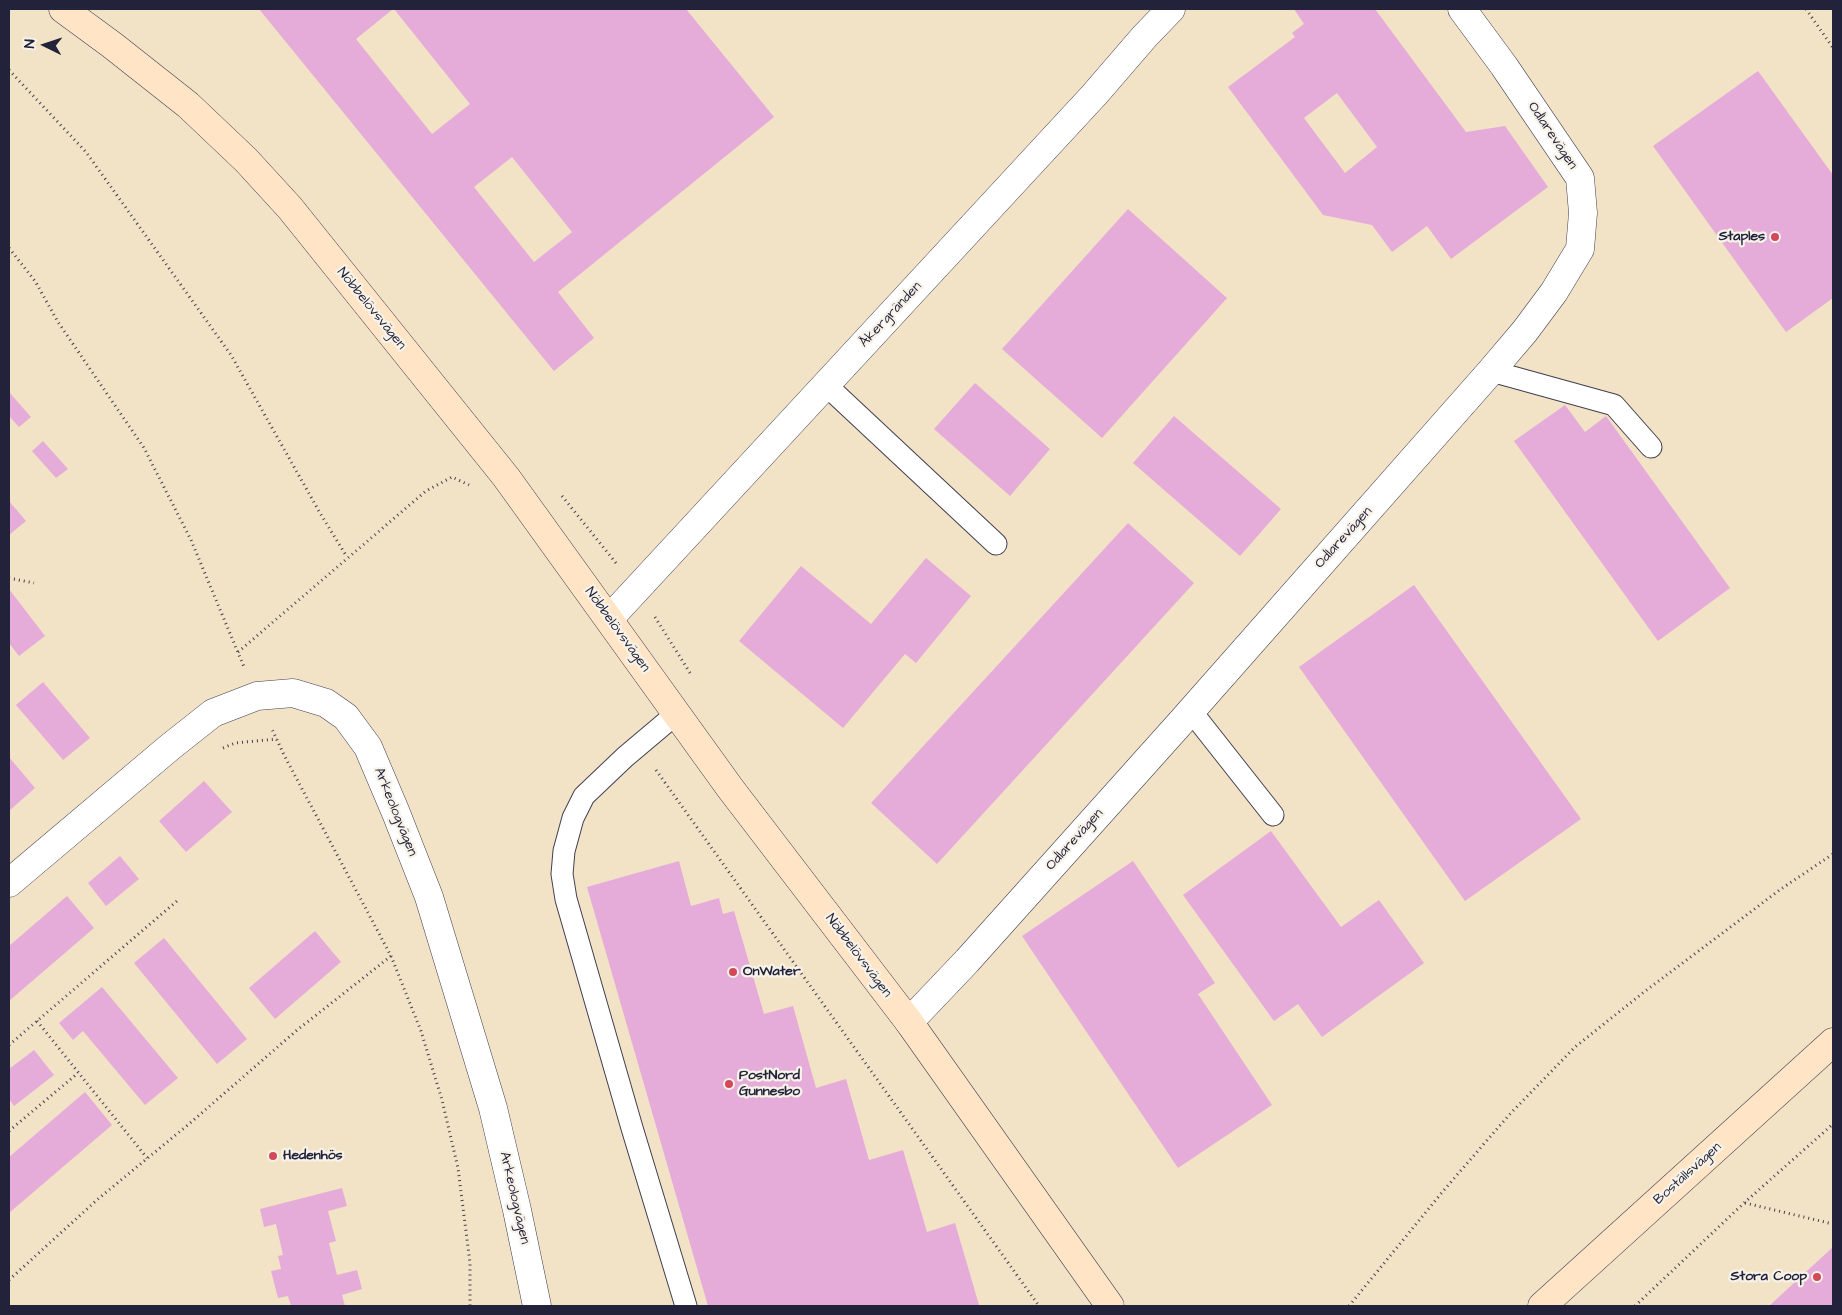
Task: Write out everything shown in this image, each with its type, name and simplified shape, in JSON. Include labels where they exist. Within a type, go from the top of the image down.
[{"type":"street","name":"Nöbbelövsvägen","points":[[63,9],[188,105],[246,160],[290,208],[506,477],[730,788],[909,1022],[1102,1303]]},
{"type":"street","name":"Åkergränden","points":[[609,619],[1089,102],[1145,36],[1171,9]]},
{"type":"street","name":"Odlarevägen","points":[[909,1022],[967,961],[1491,371],[1537,316],[1580,249],[1583,213],[1580,178],[1504,66],[1462,9]]},
{"type":"street","name":"Arkeologvägen","points":[[9,883],[213,713],[257,696],[293,693],[326,702],[346,717],[368,747],[429,897],[493,1108],[518,1210],[537,1306]]},
{"type":"street","name":"Boställsvägen","points":[[1542,1306],[1833,1042]]},
{"type":"lane","points":[[1491,371],[1614,405],[1651,447]]},
{"type":"lane","points":[[826,385],[996,544]]},
{"type":"lane","points":[[1191,710],[1273,815]]},
{"type":"lane","points":[[676,714],[584,796],[573,818],[564,851],[562,874],[566,899],[686,1306]]},
{"type":"path","points":[[1806,9],[1833,48]]},
{"type":"path","points":[[9,70],[86,152],[231,355],[320,513],[347,557]]},
{"type":"path","points":[[9,248],[35,281],[58,322],[144,448],[191,540],[284,755],[391,956],[421,1031],[442,1100],[458,1168],[470,1263],[470,1306]]},
{"type":"path","points":[[238,652],[426,491],[452,477],[470,486]]},
{"type":"path","points":[[9,578],[34,583]]},
{"type":"path","points":[[639,745],[1039,1306]]},
{"type":"path","points":[[1349,1306],[1444,1190],[1509,1115],[1575,1047],[1644,992],[1751,912],[1833,854]]},
{"type":"path","points":[[9,1045],[176,901]]},
{"type":"path","points":[[9,1280],[98,1199],[296,1031],[391,956]]},
{"type":"path","points":[[37,1021],[147,1158]]},
{"type":"path","points":[[9,1131],[78,1073]]},
{"type":"path","points":[[1635,1306],[1744,1203],[1833,1124]]},
{"type":"path","points":[[1744,1203],[1833,1224]]},
{"type":"building","points":[[259,9],[393,9],[356,39],[432,134],[470,104],[394,9],[686,9],[774,117],[558,292],[594,338],[554,371]],"holes":[[[512,157],[572,232],[534,262],[474,187]]]},
{"type":"building","points":[[1294,9],[1375,9],[1466,132],[1505,126],[1548,187],[1451,259],[1427,226],[1392,252],[1372,225],[1323,215],[1228,87],[1295,37],[1292,33],[1304,24]],"holes":[[[1337,93],[1377,147],[1345,173],[1304,118]]]},
{"type":"building","name":"Staples","points":[[1758,71],[1833,175],[1833,298],[1786,332],[1653,146]]},
{"type":"building","points":[[1128,209],[1227,298],[1102,438],[1002,349]]},
{"type":"building","points":[[975,383],[1050,449],[1010,496],[934,429]]},
{"type":"building","points":[[9,392],[31,417],[19,427],[9,416]]},
{"type":"building","points":[[1565,405],[1585,432],[1606,416],[1730,588],[1658,641],[1514,441]]},
{"type":"building","points":[[1174,416],[1281,509],[1240,556],[1133,463]]},
{"type":"building","points":[[43,441],[68,469],[56,478],[32,451]]},
{"type":"building","points":[[9,501],[26,521],[9,535]]},
{"type":"building","points":[[1128,523],[1194,583],[937,864],[871,803]]},
{"type":"building","points":[[926,558],[971,596],[916,663],[905,654],[843,728],[739,641],[801,566],[871,624]]},
{"type":"building","points":[[1414,585],[1581,819],[1465,901],[1299,667]]},
{"type":"building","points":[[9,589],[45,636],[19,656],[9,643]]},
{"type":"building","points":[[43,682],[90,738],[63,760],[16,705]]},
{"type":"building","points":[[9,757],[35,788],[10,810],[9,809]]},
{"type":"building","points":[[204,781],[232,812],[186,852],[159,821]]},
{"type":"building","points":[[1271,831],[1341,927],[1379,900],[1424,963],[1322,1037],[1298,1004],[1274,1021],[1183,895]]},
{"type":"building","points":[[120,856],[139,879],[106,906],[88,883]]},
{"type":"building","name":"PostNord Gunnesbo","points":[[679,861],[691,906],[719,898],[723,914],[734,911],[764,1014],[793,1006],[816,1088],[846,1079],[869,1160],[903,1150],[927,1232],[955,1223],[979,1305],[708,1306],[587,887]]},
{"type":"building","points":[[1133,861],[1215,983],[1198,994],[1272,1105],[1178,1168],[1022,936]]},
{"type":"building","points":[[67,896],[94,928],[9,1001],[9,946]]},
{"type":"building","points":[[315,931],[341,962],[275,1019],[249,988]]},
{"type":"building","points":[[164,938],[247,1039],[217,1064],[134,963]]},
{"type":"building","points":[[102,987],[178,1078],[145,1105],[83,1031],[73,1040],[59,1023]]},
{"type":"building","points":[[34,1050],[54,1075],[14,1106],[9,1099],[9,1069]]},
{"type":"building","points":[[85,1092],[112,1125],[9,1213],[9,1157]]},
{"type":"building","points":[[342,1188],[347,1206],[328,1211],[336,1241],[329,1243],[337,1275],[357,1270],[362,1289],[342,1295],[345,1306],[291,1306],[288,1296],[278,1298],[271,1271],[281,1269],[278,1256],[283,1255],[276,1224],[264,1227],[260,1209]]},
{"type":"building","name":"Stora Coop","points":[[1833,1247],[1833,1306],[1769,1306]]},
{"type":"place","name":"Staples","points":[[1775,237]]},
{"type":"place","name":"OnWater","points":[[733,972]]},
{"type":"place","name":"PostNord Gunnesbo","points":[[729,1084]]},
{"type":"place","name":"Hedenhös","points":[[273,1156]]},
{"type":"place","name":"Stora Coop","points":[[1817,1277]]}]
